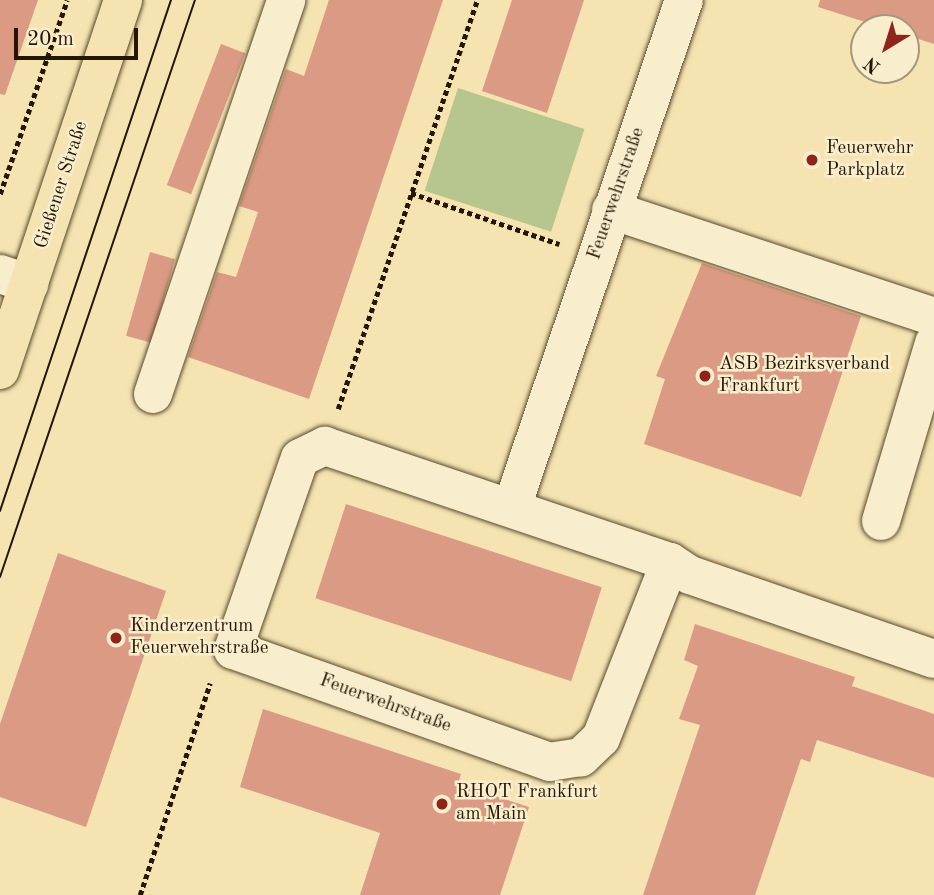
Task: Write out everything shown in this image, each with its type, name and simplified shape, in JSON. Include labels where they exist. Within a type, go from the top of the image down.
[{"type":"main road","name":"Gießener Straße","points":[[0,370],[14,279],[123,0]]},
{"type":"street","points":[[153,394],[286,0]]},
{"type":"street","name":"Feuerwehrstraße","points":[[512,507],[684,0]]},
{"type":"street","points":[[611,210],[934,317]]},
{"type":"street","points":[[881,521],[934,343]]},
{"type":"street","points":[[233,650],[300,458],[325,446],[670,562],[690,575],[934,659]]},
{"type":"street","name":"Feuerwehrstraße","points":[[233,650],[550,762],[581,757],[601,738],[670,562]]},
{"type":"path","points":[[0,194],[67,0]]},
{"type":"path","points":[[325,446],[477,0]]},
{"type":"path","points":[[411,193],[595,257]]},
{"type":"path","points":[[140,895],[215,668],[233,650]]},
{"type":"green space","points":[[458,88],[584,129],[551,232],[425,191]]},
{"type":"building","points":[[0,0],[38,0],[5,95],[0,94]]},
{"type":"building","points":[[329,0],[443,0],[309,399],[188,357],[217,272],[236,277],[258,212],[239,206],[286,69],[304,76]]},
{"type":"building","points":[[512,0],[584,0],[547,113],[482,91]]},
{"type":"building","points":[[820,0],[934,0],[934,44],[920,40],[920,14],[850,14],[850,17],[818,7]]},
{"type":"building","points":[[221,44],[245,53],[191,194],[167,185]]},
{"type":"building","points":[[150,252],[175,259],[151,343],[126,336]]},
{"type":"building","name":"ASB Bezirksverband Frankfurt","points":[[702,263],[861,316],[801,497],[644,444],[665,379],[656,376]]},
{"type":"building","points":[[346,504],[602,587],[571,681],[315,598]]},
{"type":"building","points":[[58,553],[166,591],[86,827],[0,797],[0,724]]},
{"type":"building","points":[[695,624],[855,677],[852,686],[934,714],[934,778],[817,740],[810,762],[801,759],[755,895],[643,895],[700,725],[679,719],[698,666],[684,660]]},
{"type":"building","points":[[263,709],[461,774],[458,784],[529,807],[500,895],[360,895],[380,833],[240,787]]},
{"type":"tram line","points":[[0,511],[171,0]]},
{"type":"tram line","points":[[0,577],[195,0]]},
{"type":"place","name":"Feuerwehr Parkplatz","points":[[812,160]]},
{"type":"place","name":"ASB Bezirksverband Frankfurt","points":[[705,376]]},
{"type":"place","name":"Kinderzentrum Feuerwehrstraße","points":[[116,638]]},
{"type":"place","name":"RHOT Frankfurt am Main","points":[[442,804]]}]
